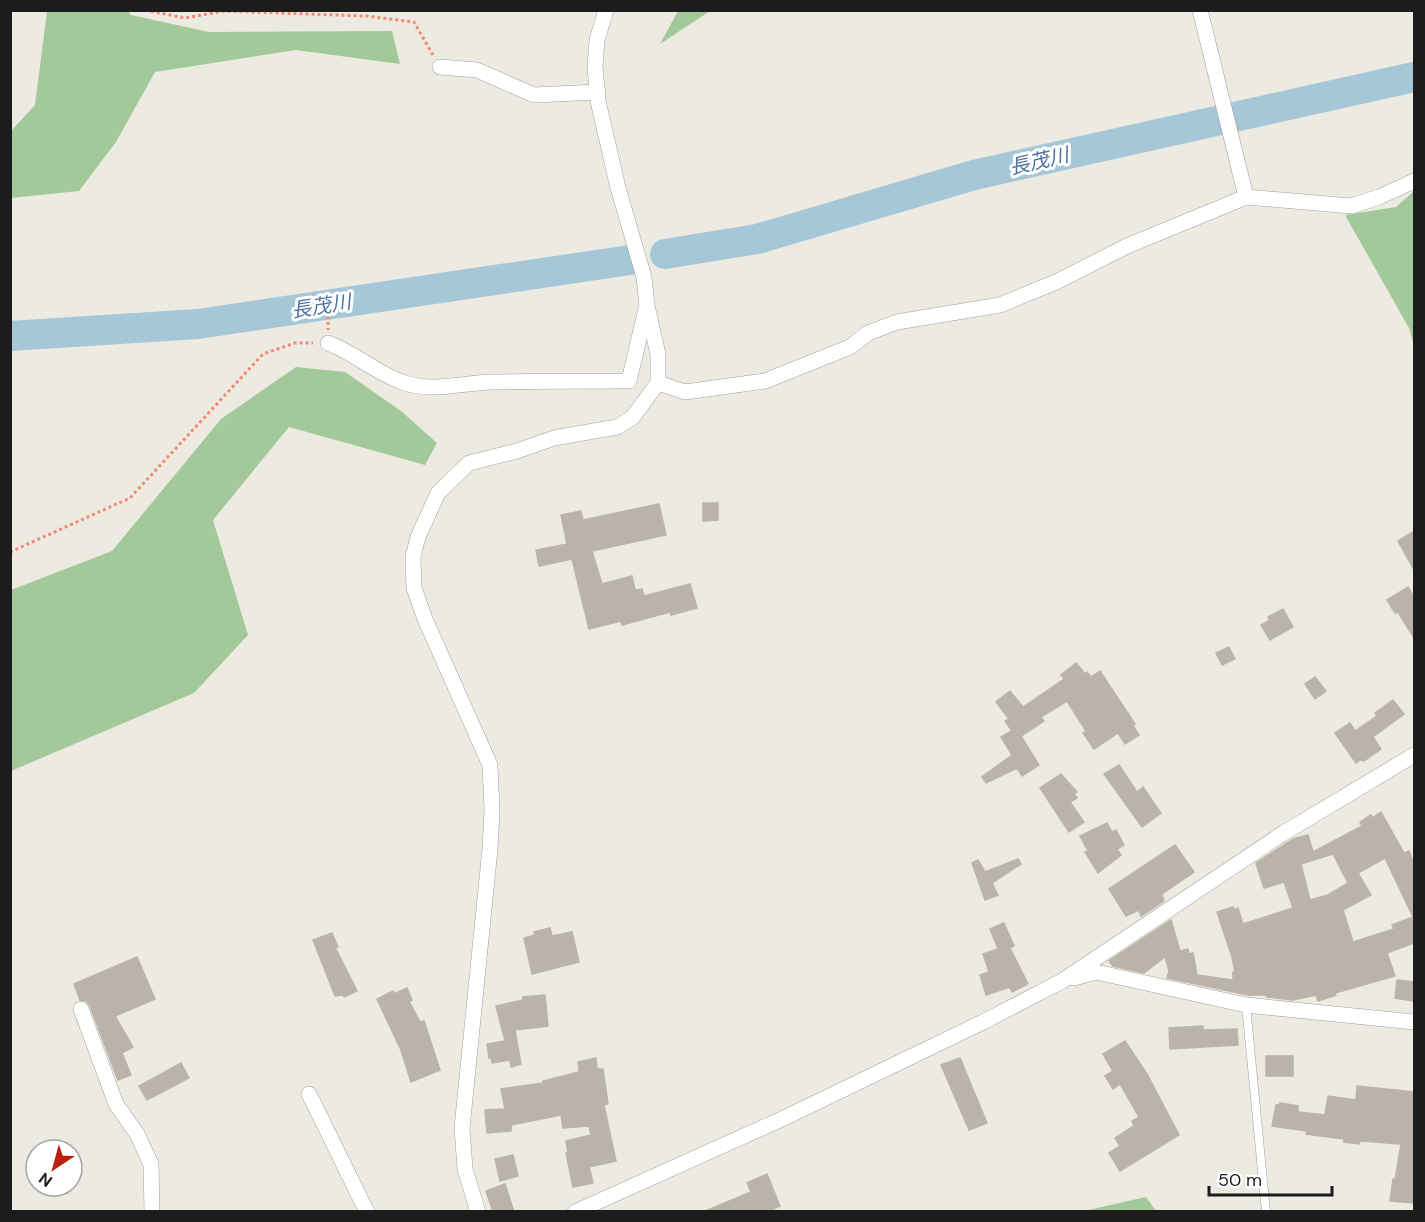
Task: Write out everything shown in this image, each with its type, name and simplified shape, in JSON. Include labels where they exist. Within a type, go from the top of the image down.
[{"type":"street","points":[[478,1212],[465,1169],[462,1128],[490,849],[492,810],[490,765],[414,588],[413,556],[418,537],[438,493],[469,463],[517,451],[554,438],[617,426],[632,418],[658,383],[658,354],[647,306],[644,277],[618,188],[598,92],[597,40],[606,10]]},
{"type":"street","points":[[1200,10],[1246,197]]},
{"type":"street","points":[[440,67],[477,70],[534,95],[598,92]]},
{"type":"street","points":[[658,383],[685,392],[765,381],[850,347],[868,333],[897,322],[1000,305],[1056,282],[1127,246],[1246,197],[1351,206],[1379,197],[1414,181]]},
{"type":"street","points":[[328,343],[345,349],[379,372],[406,384],[438,388],[489,382],[629,381],[647,306]]},
{"type":"street","points":[[575,1212],[782,1119],[1062,981],[1282,834],[1413,760]]},
{"type":"street","points":[[1062,981],[1096,972],[1246,1005],[1414,1022]]},
{"type":"street","points":[[81,1010],[116,1104],[137,1134],[151,1164],[152,1212]]},
{"type":"street","points":[[309,1094],[367,1212]]},
{"type":"lane","points":[[1246,1005],[1266,1212]]},
{"type":"path","points":[[145,10],[185,18],[224,11],[366,16],[414,22],[440,67]]},
{"type":"path","points":[[10,552],[130,498],[263,354],[295,344],[328,343]]},
{"type":"green space","points":[[47,11],[128,11],[131,15],[209,32],[392,31],[400,64],[296,50],[155,72],[116,142],[79,191],[11,198],[11,131],[35,105]]},
{"type":"green space","points":[[678,11],[710,11],[660,44]]},
{"type":"green space","points":[[1414,191],[1414,345],[1409,328],[1345,215],[1396,207]]},
{"type":"green space","points":[[296,367],[345,372],[401,411],[437,443],[425,465],[289,427],[213,520],[248,635],[194,693],[11,771],[11,590],[112,551],[221,419]]},
{"type":"green space","points":[[1146,1197],[1156,1211],[1084,1211]]},
{"type":"building","points":[[703,503],[718,503],[718,520],[703,521]]},
{"type":"building","points":[[659,504],[666,535],[592,551],[602,584],[632,576],[635,590],[642,589],[644,596],[690,584],[697,608],[671,615],[670,612],[622,625],[621,621],[589,629],[572,559],[539,566],[536,550],[567,544],[561,515],[581,511],[583,520]]},
{"type":"building","points":[[1414,531],[1414,570],[1398,541]]},
{"type":"building","points":[[1408,587],[1414,597],[1414,638],[1398,612],[1395,613],[1387,600]]},
{"type":"building","points":[[1283,609],[1293,627],[1270,640],[1261,625],[1270,620],[1268,617]]},
{"type":"building","points":[[1229,647],[1235,659],[1222,665],[1216,653]]},
{"type":"building","points":[[1076,663],[1085,674],[1087,672],[1091,677],[1100,671],[1135,724],[1133,726],[1139,735],[1125,744],[1118,733],[1094,749],[1083,733],[1086,731],[1067,701],[1041,717],[1044,721],[1021,736],[1039,765],[1022,776],[1017,768],[986,783],[982,777],[1012,755],[1001,737],[1012,731],[1005,721],[1009,719],[996,702],[1010,691],[1023,707],[1064,679],[1061,675]]},
{"type":"building","points":[[1315,677],[1326,691],[1315,699],[1305,684]]},
{"type":"building","points":[[1393,700],[1404,714],[1373,737],[1381,749],[1364,761],[1360,760],[1356,763],[1335,733],[1350,723],[1355,731],[1377,716],[1375,713]]},
{"type":"building","points":[[1119,765],[1137,792],[1143,787],[1161,813],[1142,827],[1104,774]]},
{"type":"building","points":[[1061,774],[1077,792],[1074,794],[1077,798],[1070,802],[1084,822],[1069,832],[1040,788]]},
{"type":"building","points":[[1381,812],[1404,853],[1409,851],[1414,864],[1414,943],[1387,953],[1395,976],[1335,993],[1336,995],[1318,1001],[1316,995],[1293,1000],[1266,995],[1248,995],[1167,978],[1169,971],[1165,957],[1144,973],[1113,966],[1109,961],[1171,920],[1180,951],[1188,949],[1189,954],[1193,953],[1197,975],[1233,980],[1233,972],[1235,972],[1232,957],[1217,912],[1233,907],[1234,910],[1238,908],[1243,924],[1293,908],[1284,882],[1264,888],[1256,863],[1293,839],[1308,835],[1313,852],[1362,826],[1360,822],[1371,815],[1372,818]],"holes":[[[1333,854],[1348,883],[1328,895],[1310,900],[1301,864]],[[1385,858],[1413,917],[1392,925],[1394,929],[1353,942],[1343,910],[1371,895],[1358,873]]]},
{"type":"building","points":[[1107,823],[1112,832],[1116,830],[1124,845],[1117,849],[1121,855],[1098,873],[1085,852],[1088,851],[1080,836]]},
{"type":"building","points":[[1175,845],[1194,872],[1162,894],[1164,901],[1141,916],[1139,910],[1126,916],[1109,889]]},
{"type":"building","points":[[1018,859],[1021,864],[992,883],[998,895],[985,900],[972,863],[978,860],[985,872]]},
{"type":"building","points":[[1004,923],[1014,946],[1010,948],[1028,984],[1012,992],[1010,987],[986,995],[980,975],[989,972],[983,954],[998,949],[990,929]]},
{"type":"building","points":[[550,928],[552,936],[572,932],[579,962],[532,974],[524,938],[535,935],[534,932]]},
{"type":"building","points":[[332,933],[338,947],[335,947],[357,991],[344,997],[343,995],[335,996],[313,940]]},
{"type":"building","points":[[137,957],[155,999],[115,1016],[133,1047],[122,1053],[131,1075],[118,1080],[90,1006],[87,1001],[80,1000],[74,984]]},
{"type":"building","points":[[1397,980],[1414,982],[1414,1001],[1395,998]]},
{"type":"building","points":[[407,988],[412,1000],[409,1001],[420,1022],[424,1021],[440,1070],[411,1082],[401,1050],[377,999],[393,991],[394,994]]},
{"type":"building","points":[[545,995],[548,1026],[515,1030],[521,1064],[511,1067],[510,1060],[492,1063],[487,1044],[505,1041],[496,1006],[523,1000],[523,997]]},
{"type":"building","points":[[1203,1026],[1203,1030],[1237,1029],[1238,1045],[1170,1049],[1169,1028]]},
{"type":"building","points":[[1125,1041],[1147,1074],[1179,1135],[1120,1171],[1109,1153],[1120,1146],[1115,1138],[1134,1126],[1132,1121],[1139,1117],[1120,1084],[1113,1089],[1105,1076],[1113,1071],[1103,1054]]},
{"type":"building","points":[[1266,1056],[1293,1056],[1293,1076],[1266,1076]]},
{"type":"building","points":[[596,1058],[597,1069],[603,1069],[608,1104],[604,1105],[616,1161],[589,1167],[593,1183],[573,1187],[566,1153],[568,1153],[566,1141],[591,1135],[589,1126],[563,1128],[561,1115],[511,1125],[511,1131],[487,1133],[485,1110],[505,1109],[501,1089],[543,1083],[543,1081],[579,1072],[578,1062]]},
{"type":"building","points":[[960,1058],[987,1123],[969,1130],[941,1065]]},
{"type":"building","points":[[181,1063],[189,1078],[147,1100],[139,1086]]},
{"type":"building","points":[[1357,1086],[1414,1092],[1414,1203],[1390,1201],[1401,1144],[1344,1142],[1344,1139],[1306,1134],[1307,1131],[1272,1126],[1276,1105],[1280,1103],[1298,1106],[1298,1112],[1325,1115],[1328,1096],[1356,1100]]},
{"type":"building","points":[[513,1155],[518,1176],[500,1181],[495,1159]]},
{"type":"building","points":[[767,1174],[780,1206],[767,1212],[703,1212],[751,1192],[747,1183]]},
{"type":"building","points":[[505,1184],[514,1212],[493,1212],[486,1191]]},
{"type":"waterway","name":"長茂川","points":[[665,254],[757,239],[974,175],[1414,77]]},
{"type":"waterway","name":"長茂川","points":[[10,336],[198,324],[630,260]]}]
